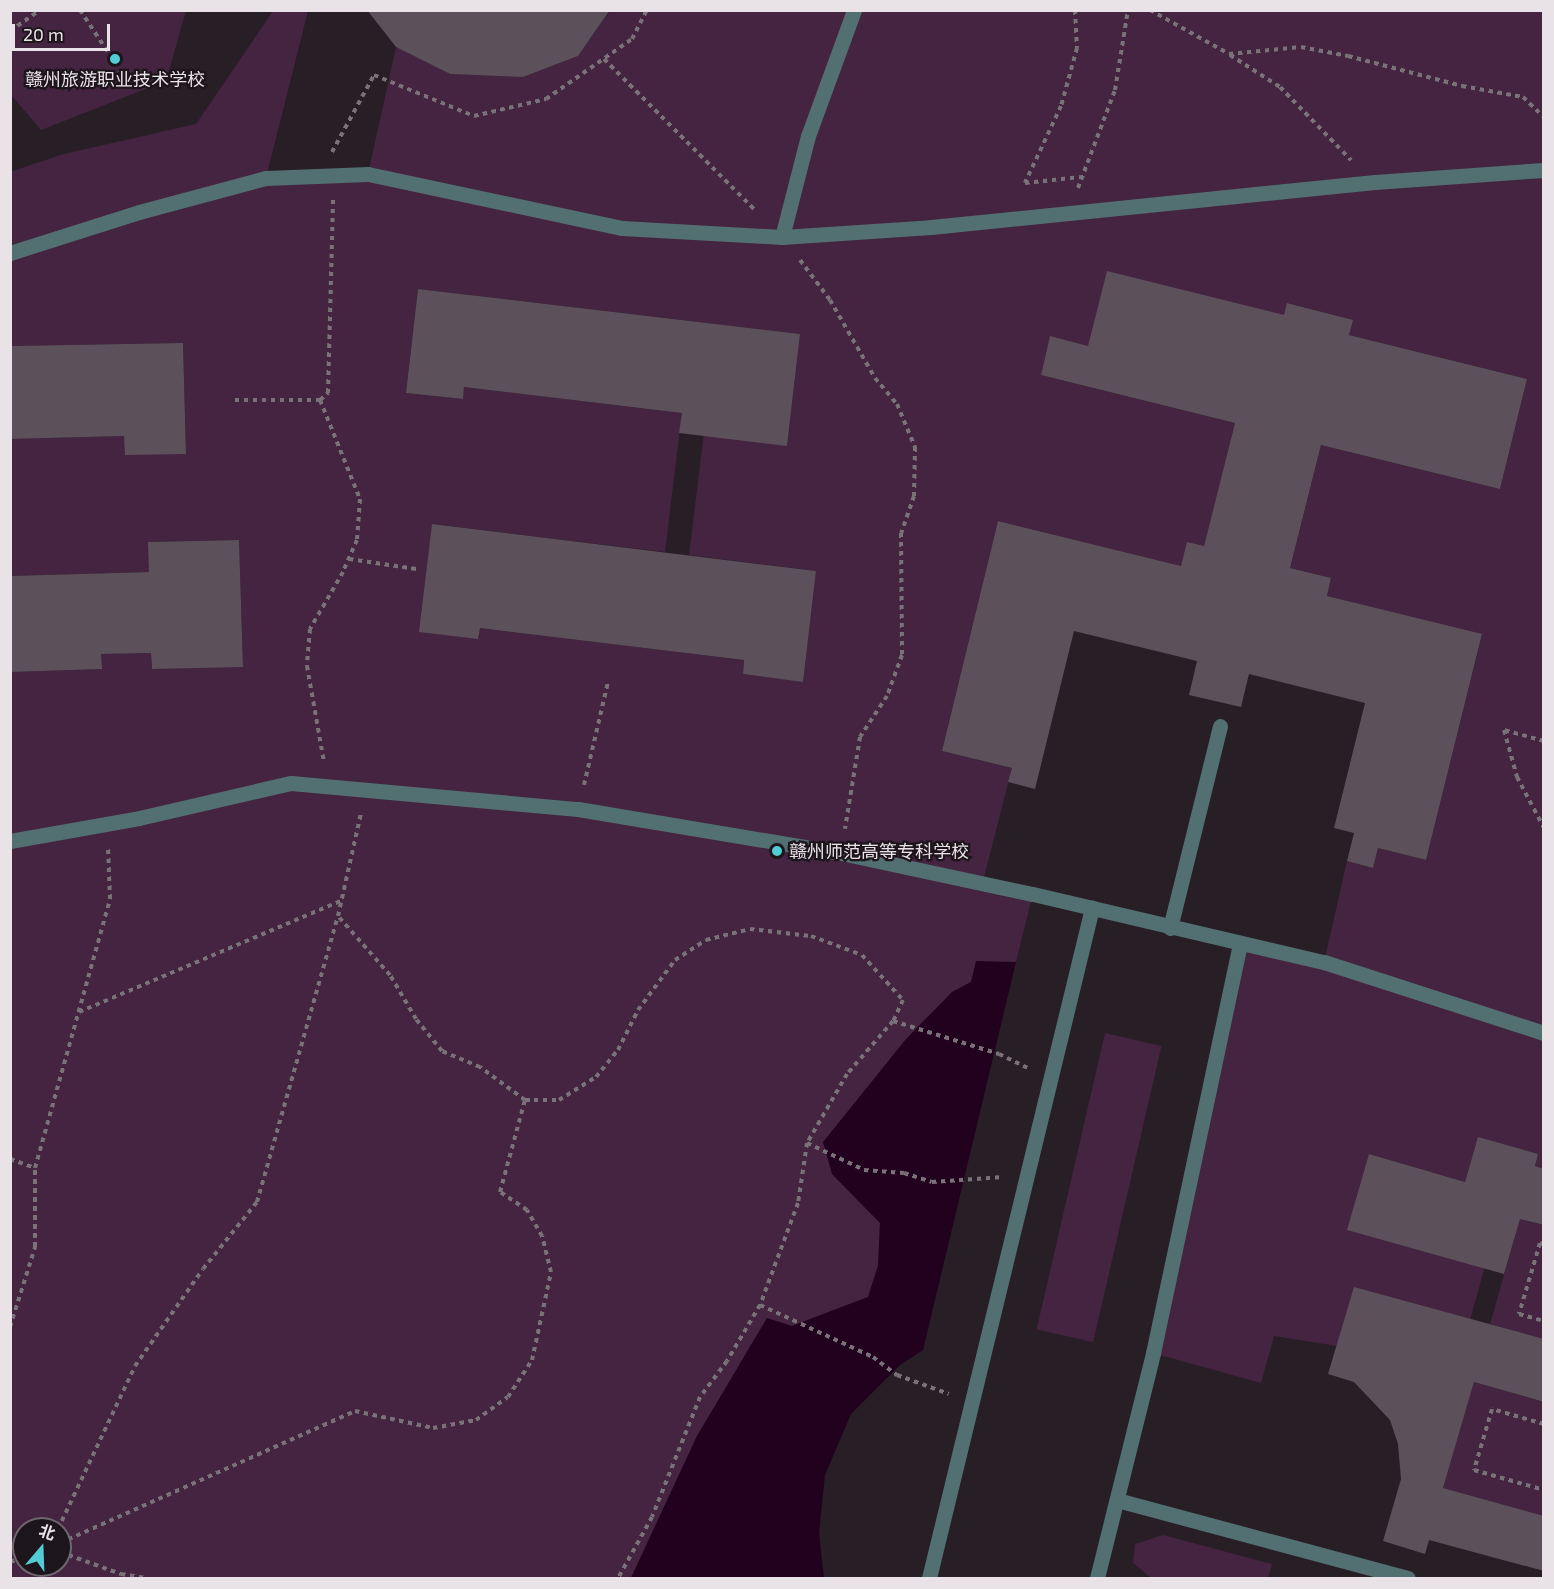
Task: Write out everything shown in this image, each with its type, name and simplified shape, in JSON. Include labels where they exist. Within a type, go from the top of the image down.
[{"type":"street","points":[[782,237],[808,136],[854,10]]},
{"type":"street","points":[[10,253],[266,178],[369,174],[622,228],[782,237],[931,227],[1072,211],[1544,170]]},
{"type":"street","points":[[1170,928],[1220,726]]},
{"type":"street","points":[[10,841],[107,824],[291,783],[578,809],[841,853],[1092,908],[1347,969],[1544,1033]]},
{"type":"street","points":[[929,1578],[1092,908]]},
{"type":"street","points":[[1097,1578],[1153,1353],[1240,943]]},
{"type":"street","points":[[1118,1500],[1408,1578]]},
{"type":"path","points":[[10,31],[40,10]]},
{"type":"path","points":[[80,10],[121,72]]},
{"type":"path","points":[[235,400],[320,400],[328,393],[326,176],[374,75],[474,116],[546,99],[632,39],[647,10]]},
{"type":"path","points":[[1075,10],[1077,48],[1061,106],[1025,183],[1082,177]]},
{"type":"path","points":[[1072,211],[1082,177],[1115,90],[1128,10]]},
{"type":"path","points":[[1150,10],[1230,54],[1280,87],[1318,130],[1375,183]]},
{"type":"path","points":[[1230,54],[1301,47],[1348,56],[1462,86],[1523,97],[1544,117]]},
{"type":"path","points":[[604,59],[782,237],[830,300],[875,378],[897,404],[915,447],[914,496],[901,533],[902,655],[887,696],[860,736],[841,853]]},
{"type":"path","points":[[320,400],[360,499],[357,540],[310,629],[307,666],[329,786]]},
{"type":"path","points":[[349,559],[416,569]]},
{"type":"path","points":[[578,809],[608,682]]},
{"type":"path","points":[[1544,741],[1504,730],[1517,777],[1544,828]]},
{"type":"path","points":[[64,1517],[135,1366],[203,1269],[257,1202],[338,916],[367,789]]},
{"type":"path","points":[[10,1327],[35,1247],[35,1168],[110,899],[107,824]]},
{"type":"path","points":[[78,1012],[340,900]]},
{"type":"path","points":[[338,916],[390,975],[416,1019],[442,1051],[480,1067],[525,1100],[559,1100],[597,1077],[618,1050],[638,1010],[675,960],[706,940],[750,929],[811,936],[862,955],[903,1000],[893,1021],[847,1074],[807,1143],[798,1203],[760,1305],[728,1361],[700,1397],[652,1516],[618,1578]]},
{"type":"path","points":[[893,1021],[999,1054],[1051,1079]]},
{"type":"path","points":[[72,1538],[355,1411],[433,1428],[476,1419],[508,1397],[532,1360],[551,1272],[542,1236],[527,1210],[501,1192],[525,1100]]},
{"type":"path","points":[[807,1143],[864,1170],[904,1173],[932,1182],[971,1178]]},
{"type":"path","points":[[10,1159],[35,1168]]},
{"type":"path","points":[[1544,1244],[1540,1243],[1519,1314],[1544,1321]]},
{"type":"path","points":[[760,1305],[873,1357],[897,1375],[972,1403]]},
{"type":"path","points":[[1544,1424],[1492,1409],[1474,1470],[1544,1490]]},
{"type":"path","points":[[72,1556],[121,1574],[146,1578]]},
{"type":"shaded area","name":"赣州旅游职业技术学校","points":[[10,11],[186,11],[166,81],[41,130],[11,95]]},
{"type":"shaded area","name":"赣州师范高等专科学校","points":[[273,11],[308,11],[266,178],[368,174],[396,47],[450,74],[523,77],[578,56],[610,11],[1543,11],[1543,1169],[1535,1166],[1538,1154],[1478,1138],[1465,1182],[1369,1154],[1500,1213],[1470,1320],[1337,1346],[1274,1336],[1261,1383],[1153,1353],[1240,943],[1324,962],[1347,861],[1373,868],[1378,848],[1426,860],[1482,635],[1327,596],[1331,578],[1290,568],[1321,445],[1500,489],[1527,379],[1349,335],[1352,320],[1288,303],[1284,315],[1088,346],[1050,337],[1041,375],[1235,423],[1204,546],[1181,566],[998,521],[942,751],[1012,768],[982,885],[1033,894],[1016,962],[976,962],[971,982],[952,992],[832,1174],[880,1223],[878,1266],[868,1297],[792,1326],[728,1385],[697,1436],[631,1578],[11,1578],[11,672],[101,669],[101,654],[151,653],[152,669],[243,666],[239,540],[149,542],[149,572],[11,576],[11,439],[124,436],[186,453],[183,343],[11,346],[10,172],[64,154],[196,124]],"holes":[[[418,289],[800,334],[787,445],[724,438],[706,416],[689,555],[816,571],[803,681],[743,674],[744,660],[480,628],[478,639],[432,524],[665,552],[682,413],[464,387],[463,399],[406,393]]]},
{"type":"shaded area","points":[[976,961],[1016,962],[923,1350],[900,1365],[851,1414],[825,1475],[819,1533],[824,1578],[631,1578],[697,1436],[767,1318],[792,1326],[868,1297],[878,1266],[880,1223],[832,1174],[823,1142],[906,1039],[952,992],[971,982]]},
{"type":"shaded area","points":[[1105,1033],[1162,1046],[1093,1342],[1037,1329]]},
{"type":"shaded area","points":[[1520,1219],[1543,1225],[1543,1339],[1490,1324]]},
{"type":"shaded area","points":[[1474,1382],[1543,1402],[1543,1516],[1443,1488]]},
{"type":"shaded area","points":[[1163,1535],[1272,1564],[1268,1578],[1151,1578],[1133,1563],[1135,1544]]},
{"type":"building","points":[[367,10],[610,10],[578,56],[523,77],[450,74],[396,47]]},
{"type":"building","points":[[1107,271],[1284,315],[1287,303],[1353,320],[1349,335],[1527,379],[1500,489],[1321,445],[1290,568],[1331,578],[1327,596],[1482,634],[1426,860],[1378,848],[1373,868],[1347,861],[1354,833],[1334,828],[1365,703],[1249,674],[1241,707],[1189,695],[1197,661],[1074,631],[1035,789],[1008,782],[1012,768],[942,751],[998,521],[1181,566],[1187,542],[1204,546],[1235,423],[1041,375],[1050,336],[1088,346]]},
{"type":"building","points":[[418,289],[800,334],[787,446],[679,433],[682,413],[464,387],[463,399],[406,393]]},
{"type":"building","points":[[183,343],[186,454],[125,455],[124,436],[10,439],[10,346]]},
{"type":"building","points":[[432,524],[816,571],[803,682],[743,674],[744,660],[480,628],[478,639],[419,632]]},
{"type":"building","points":[[239,540],[243,667],[152,669],[151,653],[101,654],[102,669],[10,672],[10,576],[149,572],[148,542]]},
{"type":"building","points":[[1478,1137],[1538,1154],[1535,1166],[1544,1169],[1544,1225],[1520,1219],[1504,1274],[1347,1230],[1369,1154],[1465,1182]]},
{"type":"building","points":[[1354,1287],[1544,1339],[1544,1402],[1474,1382],[1443,1488],[1544,1516],[1544,1571],[1429,1540],[1425,1554],[1383,1541],[1401,1479],[1398,1444],[1390,1420],[1354,1382],[1328,1374]]},
{"type":"place","name":"赣州旅游职业技术学校","points":[[115,59]]},
{"type":"place","name":"赣州师范高等专科学校","points":[[777,851]]}]
